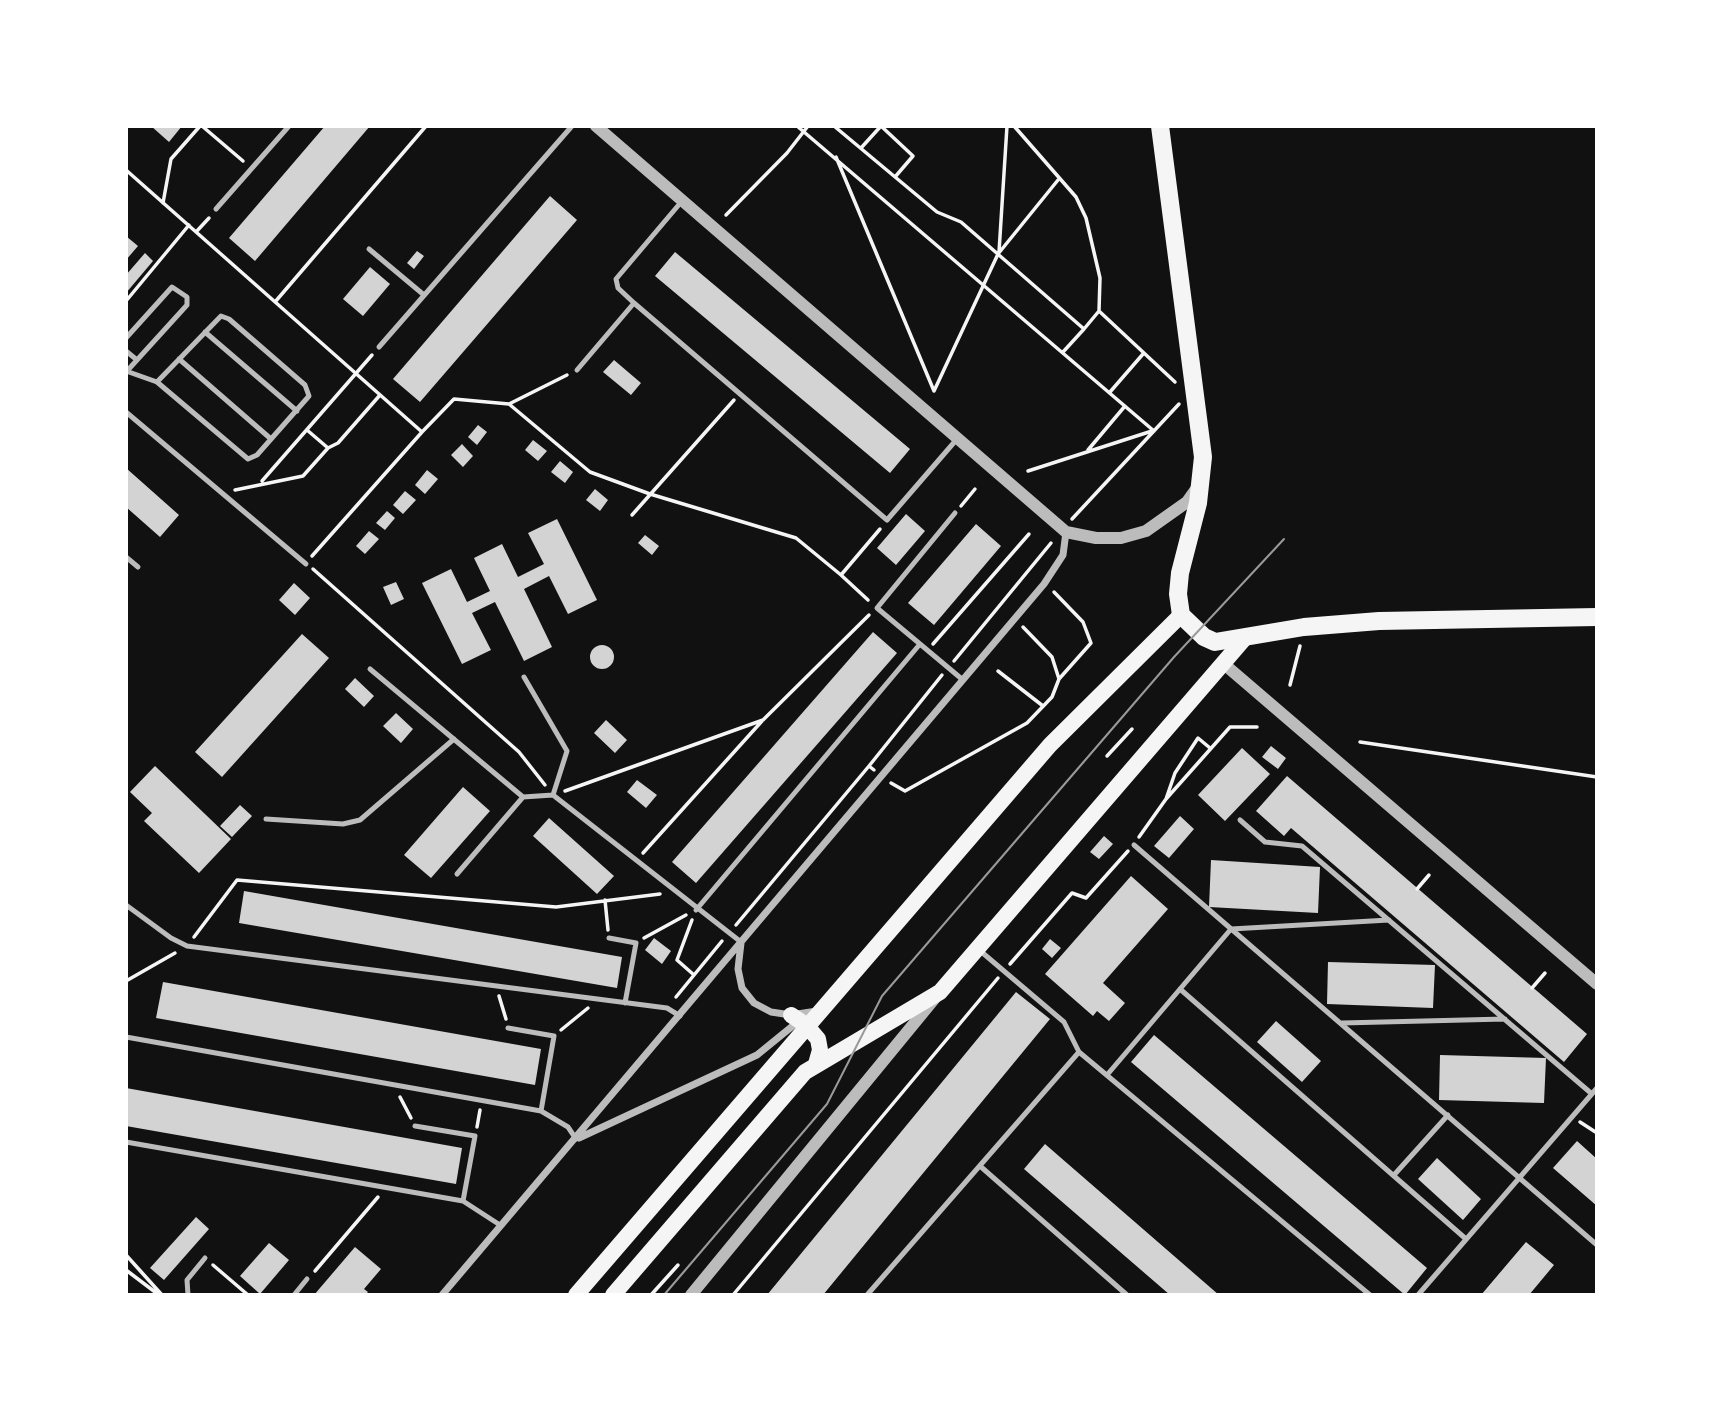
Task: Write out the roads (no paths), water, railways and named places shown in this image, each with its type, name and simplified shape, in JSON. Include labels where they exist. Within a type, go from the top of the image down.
[{"type":"highway","points":[[1160,126],[1203,457],[1201,482],[1180,573],[1178,594],[1181,615],[1203,637],[1215,642],[1304,627],[1379,621],[1597,617]]},
{"type":"main road","points":[[576,1295],[799,1020],[819,1010],[1050,745],[1181,615]]},
{"type":"main road","points":[[613,1295],[805,1072],[940,992],[1244,639]]},
{"type":"main road","points":[[799,1020],[818,1039],[820,1050],[816,1064]]},
{"type":"street","points":[[596,126],[1066,532],[1109,538],[1146,531],[1187,502],[1201,482]]},
{"type":"street","points":[[442,1295],[1044,584],[1063,555],[1066,532]]},
{"type":"street","points":[[1224,664],[1597,984]]},
{"type":"street","points":[[741,942],[737,969],[741,989],[754,1003],[771,1012],[799,1020]]},
{"type":"street","points":[[691,1295],[940,992]]},
{"type":"street","points":[[576,1139],[757,1055],[799,1020]]},
{"type":"lane","points":[[216,209],[289,126]]},
{"type":"lane","points":[[379,347],[572,126]]},
{"type":"lane","points":[[682,201],[616,279],[618,288],[634,303],[887,520],[958,438]]},
{"type":"lane","points":[[369,249],[424,295]]},
{"type":"lane","points":[[126,338],[172,287],[188,300],[127,371],[158,383],[243,457],[253,457],[309,396],[305,385],[229,318],[221,316],[158,383]]},
{"type":"lane","points":[[577,370],[634,303]]},
{"type":"lane","points":[[205,332],[297,411]]},
{"type":"lane","points":[[126,351],[137,360]]},
{"type":"lane","points":[[179,359],[271,439]]},
{"type":"lane","points":[[126,412],[306,564]]},
{"type":"lane","points":[[955,513],[877,608],[962,680]]},
{"type":"lane","points":[[126,557],[138,567]]},
{"type":"lane","points":[[696,910],[920,644]]},
{"type":"lane","points":[[370,669],[523,797],[553,795],[696,910],[741,942]]},
{"type":"lane","points":[[524,677],[567,751],[553,795]]},
{"type":"lane","points":[[266,819],[343,824],[360,820],[454,739]]},
{"type":"lane","points":[[457,874],[523,797]]},
{"type":"lane","points":[[1240,820],[1265,842],[1302,846],[1592,1094]]},
{"type":"lane","points":[[1134,845],[1597,1244]]},
{"type":"lane","points":[[126,905],[171,938],[187,946],[667,1008],[680,1016]]},
{"type":"lane","points":[[1107,1075],[1231,929],[1390,920]]},
{"type":"lane","points":[[609,938],[636,943],[625,1003]]},
{"type":"lane","points":[[977,949],[1064,1022],[1079,1052],[1370,1295]]},
{"type":"lane","points":[[1180,989],[1466,1239]]},
{"type":"lane","points":[[1342,1023],[1505,1019]]},
{"type":"lane","points":[[508,1028],[554,1036],[541,1111]]},
{"type":"lane","points":[[126,1037],[541,1111],[568,1127],[576,1139]]},
{"type":"lane","points":[[867,1295],[1079,1052]]},
{"type":"lane","points":[[1418,1295],[1597,1088]]},
{"type":"lane","points":[[1394,1175],[1448,1115]]},
{"type":"lane","points":[[415,1126],[475,1136],[463,1201]]},
{"type":"lane","points":[[126,1142],[463,1201],[500,1224]]},
{"type":"lane","points":[[980,1166],[1128,1295]]},
{"type":"lane","points":[[188,1295],[187,1280],[205,1258]]},
{"type":"lane","points":[[294,1295],[307,1279]]},
{"type":"tram line","points":[[664,1295],[827,1104],[882,996],[1174,657],[1284,539]]}]
